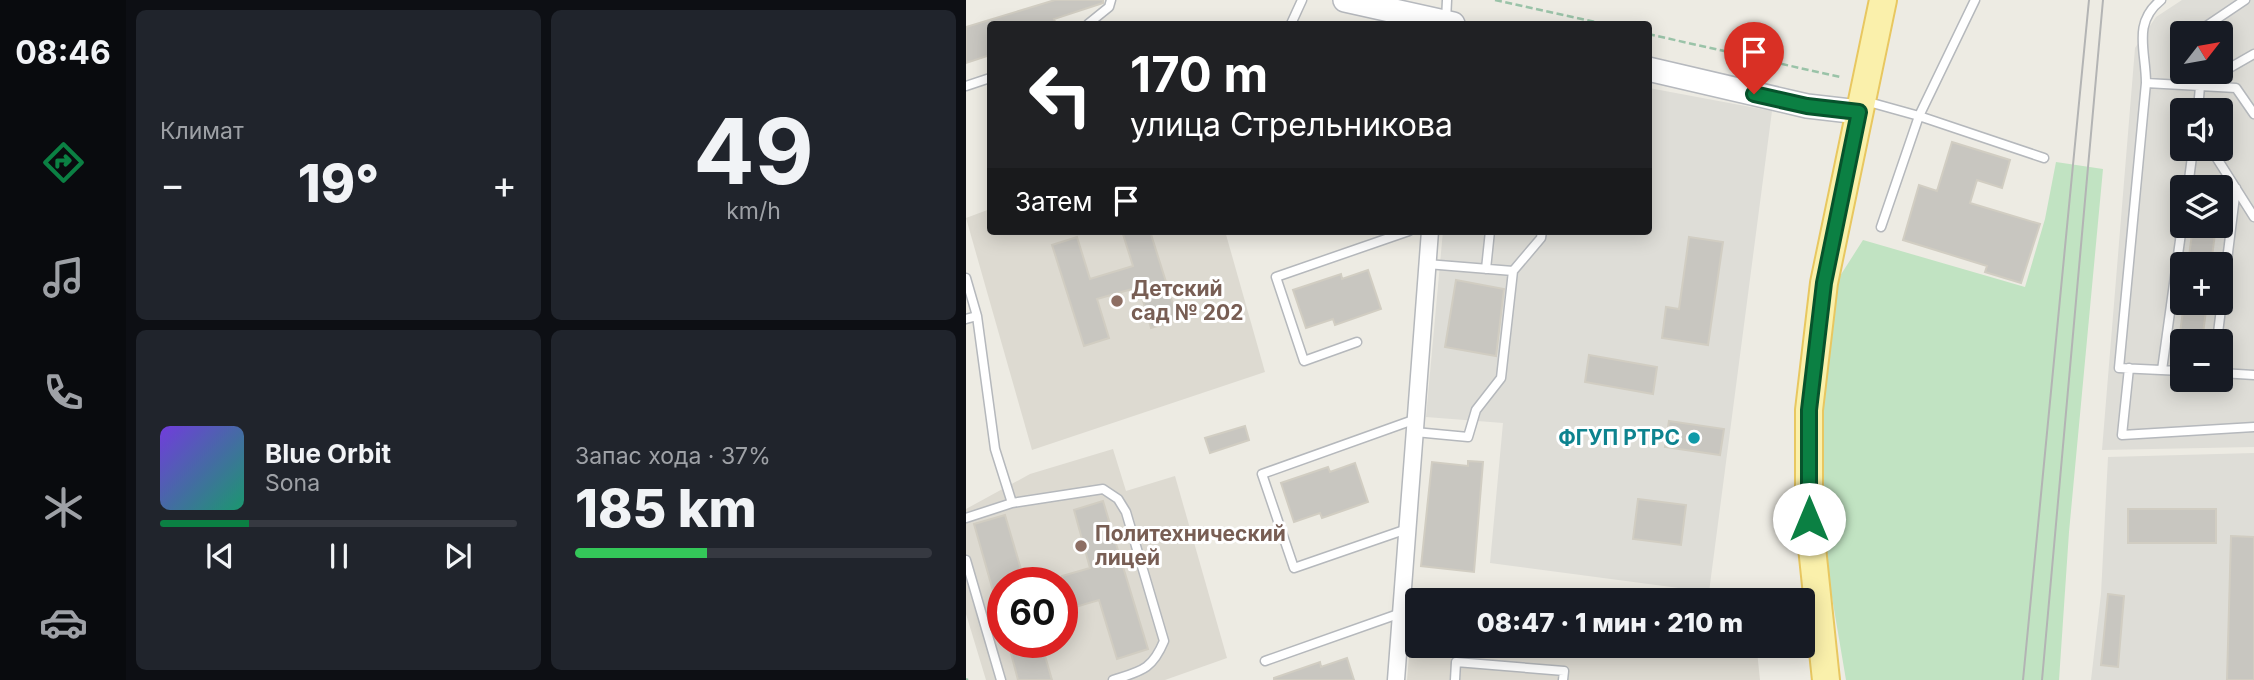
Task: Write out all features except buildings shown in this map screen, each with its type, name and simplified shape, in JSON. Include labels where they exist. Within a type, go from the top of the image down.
[{"type":"main road","points":[[1826,680],[1809,519],[1809,410],[1824,283],[1883,0]]},
{"type":"street","points":[[1345,0],[1448,18]]},
{"type":"street","points":[[1652,70],[1807,106],[1861,106]]},
{"type":"street","points":[[1396,680],[1430,235]]},
{"type":"lane","points":[[1092,21],[1109,7],[1111,0]]},
{"type":"lane","points":[[1292,21],[1302,0]]},
{"type":"lane","points":[[1881,227],[1919,116],[1975,0]]},
{"type":"lane","points":[[2161,0],[2149,10],[2141,32],[2146,60],[2146,83],[2119,368],[2170,370]]},
{"type":"lane","points":[[2214,21],[2245,0]]},
{"type":"lane","points":[[2233,65],[2254,54]]},
{"type":"lane","points":[[966,86],[987,79]]},
{"type":"lane","points":[[2146,83],[2236,88]]},
{"type":"lane","points":[[2231,84],[2254,114]]},
{"type":"lane","points":[[2199,98],[2200,86]]},
{"type":"lane","points":[[1861,106],[1919,116],[2043,158]]},
{"type":"lane","points":[[2218,161],[2254,217]]},
{"type":"lane","points":[[2218,329],[2235,188]]},
{"type":"lane","points":[[1357,342],[1304,361],[1276,277],[1397,235]]},
{"type":"lane","points":[[1486,269],[1490,235]]},
{"type":"lane","points":[[1408,528],[1294,568],[1262,474],[1415,425],[1468,437],[1476,410],[1501,378],[1513,271],[1541,235]]},
{"type":"lane","points":[[2162,370],[2180,238]]},
{"type":"lane","points":[[1427,264],[1513,271]]},
{"type":"lane","points":[[966,278],[977,316],[995,449],[1012,503]]},
{"type":"lane","points":[[966,319],[977,316]]},
{"type":"lane","points":[[2129,368],[2122,435],[2254,427]]},
{"type":"lane","points":[[2233,374],[2254,375]]},
{"type":"lane","points":[[966,518],[1012,503],[1103,489],[1118,499],[1126,512],[1164,641],[1151,665],[1142,671],[1113,680]]},
{"type":"lane","points":[[966,561],[1001,680]]},
{"type":"lane","points":[[1265,661],[1401,612]]},
{"type":"lane","points":[[1455,680],[1456,662],[1564,671],[1563,680]]},
{"type":"path","points":[[1494,0],[1590,21]]},
{"type":"path","points":[[1652,35],[1840,77]]},
{"type":"shaded area","points":[[2182,0],[2254,0],[2254,447],[2102,450],[2135,48],[2156,17]]},
{"type":"shaded area","points":[[1652,89],[1772,111],[1710,588],[1679,588],[1490,563],[1503,423],[1426,417],[1443,235],[1652,235]]},
{"type":"shaded area","name":"Детский сад № 202","points":[[987,210],[987,235],[1226,235],[1265,372],[1032,450],[966,218]]},
{"type":"shaded area","name":"Политехнический лицей","points":[[1113,449],[1126,491],[1175,476],[1227,658],[1165,680],[986,680],[966,614],[966,509],[1030,474]]},
{"type":"shaded area","points":[[2254,453],[2254,680],[2091,680],[2101,594],[2108,457]]},
{"type":"shaded area","points":[[1409,658],[1758,658],[1760,680],[1407,680]]},
{"type":"green space","points":[[2056,162],[2103,169],[2069,532],[2059,680],[1846,680],[1823,544],[1818,444],[1833,287],[1863,240],[2025,287],[2045,219]]},
{"type":"tram line","points":[[2023,680],[2089,0]]},
{"type":"tram line","points":[[2042,680],[2103,0]]},
{"type":"place","name":"Детский сад № 202","points":[[1117,301]]},
{"type":"place","name":"ФГУП РТРС","points":[[1694,438]]},
{"type":"place","name":"Политехнический лицей","points":[[1081,546]]},
{"type":"route","points":[[1754,94],[1807,106],[1859,112],[1824,283],[1809,410],[1809,519]]}]
